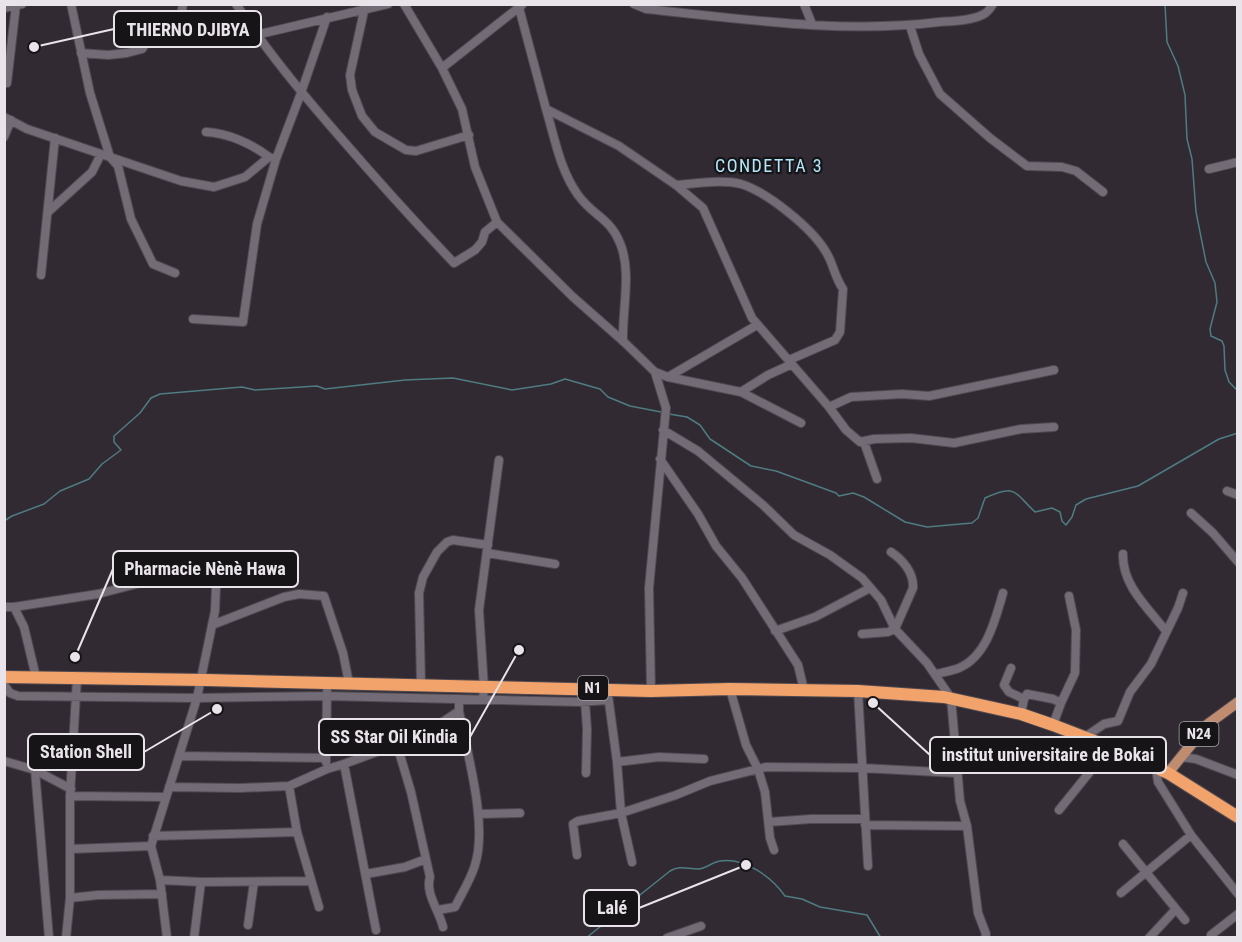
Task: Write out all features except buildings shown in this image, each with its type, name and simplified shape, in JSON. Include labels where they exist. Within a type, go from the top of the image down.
[{"type":"highway","name":"N1","points":[[4,677],[421,685],[484,694],[579,688],[608,694],[730,689],[858,691],[951,698],[1021,714],[1110,747],[1162,770],[1238,817]]},
{"type":"main road","name":"N24","points":[[1162,770],[1180,757],[1208,724],[1238,702]]},
{"type":"street","points":[[71,4],[105,156],[118,166],[131,219],[153,264],[175,273]]},
{"type":"street","points":[[81,52],[108,55],[142,49],[155,30],[180,21],[183,4]]},
{"type":"street","points":[[256,35],[388,4]]},
{"type":"street","points":[[404,4],[442,68],[462,109],[475,167],[498,222],[573,297],[623,340],[655,372],[741,392],[801,423]]},
{"type":"street","points":[[634,4],[646,9],[762,22],[843,26],[910,26],[976,18],[986,13],[993,4]]},
{"type":"street","points":[[804,4],[812,24]]},
{"type":"street","points":[[4,8],[19,5],[7,83]]},
{"type":"street","points":[[238,5],[256,35],[302,93],[404,210],[454,263],[475,250],[482,242],[485,232],[498,222]]},
{"type":"street","points":[[442,68],[520,5],[565,176],[590,209],[612,226],[622,246],[625,289],[623,340]]},
{"type":"street","points":[[364,11],[350,75],[352,90],[362,116],[375,132],[406,150],[416,152],[469,135]]},
{"type":"street","points":[[193,319],[243,322],[257,224],[272,158],[302,93],[327,17]]},
{"type":"street","points":[[910,26],[919,54],[940,94],[990,138],[1027,166],[1062,167],[1076,171],[1103,192]]},
{"type":"street","points":[[546,109],[619,146],[676,185],[703,207],[752,318],[846,430],[860,442],[874,439],[911,438],[954,442],[1021,429],[1054,427]]},
{"type":"street","points":[[4,137],[8,119],[27,129],[105,156],[181,181],[214,187],[245,177],[272,158]]},
{"type":"street","points":[[206,132],[220,132],[272,158]]},
{"type":"street","points":[[41,275],[55,138]]},
{"type":"street","points":[[48,212],[92,172],[105,156]]},
{"type":"street","points":[[1209,169],[1238,162]]},
{"type":"street","points":[[676,185],[721,182],[739,184],[759,191],[807,228],[825,251],[835,278],[843,289],[840,332],[835,340],[790,362],[741,392]]},
{"type":"street","points":[[668,376],[757,324]]},
{"type":"street","points":[[829,407],[851,397],[902,393],[929,396],[1054,370]]},
{"type":"street","points":[[651,691],[650,588],[666,412],[655,372]]},
{"type":"street","points":[[663,430],[698,450],[763,505],[794,535],[830,555],[862,578],[881,600],[895,630],[936,674],[951,698],[960,801],[966,826],[978,913],[986,934],[985,938]]},
{"type":"street","points":[[864,442],[878,479]]},
{"type":"street","points":[[660,459],[698,514],[716,546],[742,578],[798,665],[804,690]]},
{"type":"street","points":[[484,694],[479,610],[499,460]]},
{"type":"street","points":[[1227,491],[1238,495]]},
{"type":"street","points":[[1191,513],[1213,533],[1238,562]]},
{"type":"street","points":[[421,685],[419,594],[423,577],[437,552],[447,542],[453,540],[555,564]]},
{"type":"street","points":[[891,552],[900,559],[914,581],[895,630]]},
{"type":"street","points":[[1123,554],[1123,566],[1129,583],[1166,631]]},
{"type":"street","points":[[36,677],[24,627],[9,607],[98,594],[217,563],[212,625],[197,698],[151,846],[160,880],[167,938]]},
{"type":"street","points":[[775,631],[815,617],[870,588]]},
{"type":"street","points":[[936,674],[957,669],[975,657],[993,628],[1002,593]]},
{"type":"street","points":[[1085,737],[1104,724],[1118,721],[1130,692],[1151,664],[1183,593]]},
{"type":"street","points":[[212,625],[284,597],[299,594],[324,596],[343,653],[350,683]]},
{"type":"street","points":[[1053,724],[1060,703],[1075,673],[1076,630],[1070,596]]},
{"type":"street","points":[[862,634],[895,630]]},
{"type":"street","points":[[1011,668],[1004,685],[1009,692],[1024,699]]},
{"type":"street","points":[[66,938],[70,898],[71,793],[78,696],[77,678]]},
{"type":"street","points":[[327,769],[325,758],[326,696],[329,682]]},
{"type":"street","points":[[4,685],[10,693],[18,696],[197,698],[326,696],[459,699],[484,694],[583,702],[608,694],[621,813],[632,862]]},
{"type":"street","points":[[579,688],[587,729],[586,773]]},
{"type":"street","points":[[730,689],[746,745],[758,769],[765,792],[770,838],[774,850]]},
{"type":"street","points":[[858,691],[868,867]]},
{"type":"street","points":[[1021,714],[1027,694],[1053,699],[1060,703]]},
{"type":"street","points":[[438,910],[455,907],[475,865],[479,814],[459,711],[459,699]]},
{"type":"street","points":[[168,787],[289,786],[327,769],[423,735],[459,711]]},
{"type":"street","points":[[75,738],[131,742]]},
{"type":"street","points":[[397,745],[411,792],[430,877],[428,890],[438,910],[442,927]]},
{"type":"street","points":[[1059,810],[1110,747]]},
{"type":"street","points":[[180,756],[325,758]]},
{"type":"street","points":[[617,762],[634,758],[659,757],[704,759]]},
{"type":"street","points":[[1180,757],[1196,759],[1238,775]]},
{"type":"street","points":[[4,761],[35,770],[71,793],[165,797]]},
{"type":"street","points":[[344,764],[376,930]]},
{"type":"street","points":[[577,855],[573,824],[578,821],[621,813],[710,781],[758,769],[862,768],[957,773]]},
{"type":"street","points":[[35,770],[49,938]]},
{"type":"street","points":[[1162,770],[1158,782],[1191,835],[1238,894]]},
{"type":"street","points":[[289,786],[297,832],[319,907]]},
{"type":"street","points":[[479,814],[520,813]]},
{"type":"street","points":[[769,822],[811,819],[966,826]]},
{"type":"street","points":[[153,836],[297,832]]},
{"type":"street","points":[[1121,893],[1191,835]]},
{"type":"street","points":[[1123,843],[1185,920]]},
{"type":"street","points":[[71,849],[151,846]]},
{"type":"street","points":[[366,874],[405,867],[426,859]]},
{"type":"street","points":[[160,880],[311,881]]},
{"type":"street","points":[[194,938],[201,882]]},
{"type":"street","points":[[248,925],[254,882]]},
{"type":"street","points":[[70,898],[162,894]]},
{"type":"street","points":[[1149,938],[1176,909]]},
{"type":"street","points":[[1211,935],[1238,914]]},
{"type":"street","points":[[667,938],[701,926]]},
{"type":"waterway","points":[[1165,4],[1167,42],[1178,66],[1185,95],[1187,139],[1192,159],[1196,212],[1206,262],[1215,283],[1217,302],[1210,329],[1211,336],[1222,341],[1225,370],[1229,382],[1238,391]]},
{"type":"waterway","points":[[4,521],[44,504],[60,491],[89,479],[102,464],[121,450],[114,442],[114,436],[140,413],[151,398],[160,394],[242,387],[255,390],[317,386],[325,389],[405,380],[453,378],[512,390],[551,384],[565,379],[600,389],[608,397],[630,406],[661,412]]},
{"type":"waterway","points":[[669,414],[687,417],[700,425],[710,439],[751,466],[776,471],[839,496],[853,493],[864,497],[905,522],[927,527],[972,523],[978,518],[985,498],[1003,491],[1018,495],[1035,512],[1052,508],[1060,512],[1062,521],[1066,525],[1076,505],[1086,499],[1138,486],[1219,439],[1238,433]]},
{"type":"waterway","points":[[586,938],[670,871],[680,868],[701,869],[717,862],[729,861],[748,865],[757,870],[773,882],[785,896],[802,899],[820,907],[867,915],[881,938]]},
{"type":"place","name":"THIERNO DJIBYA","points":[[34,47]]},
{"type":"place","name":"SS Star Oil Kindia","points":[[519,650]]},
{"type":"place","name":"Pharmacie Nènè Hawa","points":[[75,657]]},
{"type":"place","name":"institut universitaire de Bokai","points":[[873,703]]},
{"type":"place","name":"Station Shell","points":[[217,709]]},
{"type":"place","name":"Lalé","points":[[746,865]]},
{"type":"district","name":"СONDETTA 3","points":[[769,166]]}]
